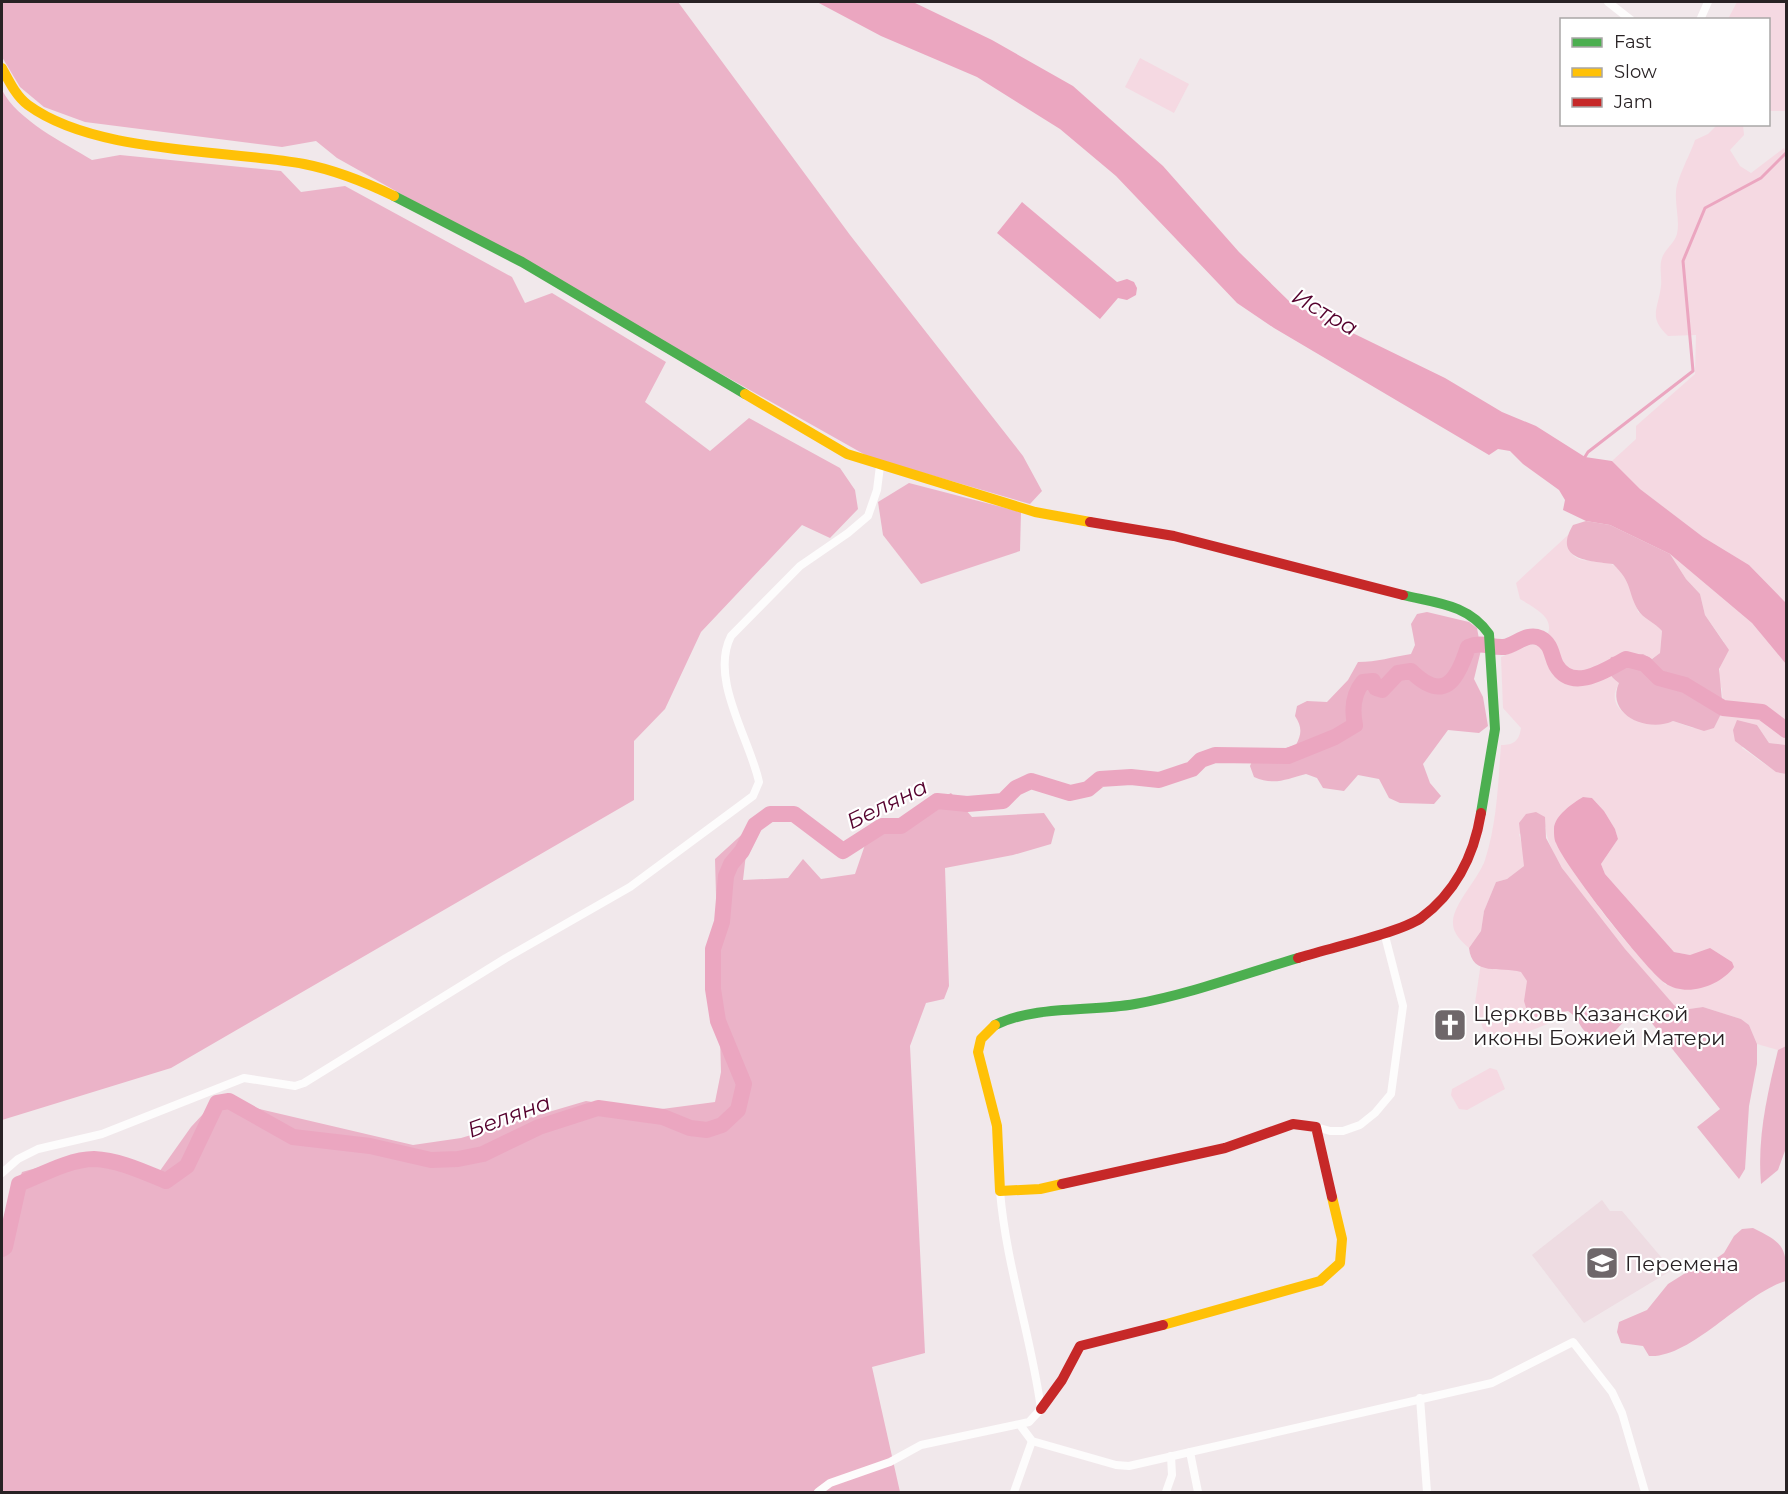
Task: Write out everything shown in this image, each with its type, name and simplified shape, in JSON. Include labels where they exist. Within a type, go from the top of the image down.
[{"type":"street","points":[[1608,2],[1628,18]]},
{"type":"street","points":[[1701,18],[1708,2]]},
{"type":"street","points":[[2,68],[15,91],[27,104],[50,118],[80,130],[119,140],[305,164],[362,180],[522,262],[847,453],[880,466],[1035,512],[1174,536],[1467,611],[1480,621],[1489,634],[1495,729],[1485,796],[1467,863],[1453,888],[1433,909],[1419,919],[1384,932],[1155,1000],[1120,1007],[1019,1019],[999,1023],[987,1030],[977,1049],[999,1139],[1000,1191],[1022,1317],[1035,1361],[1041,1408]]},
{"type":"street","points":[[2,1173],[18,1160],[38,1149],[102,1134],[244,1078],[295,1086],[304,1083],[506,958],[630,888],[753,796],[759,782],[724,676],[727,644],[731,636],[800,566],[848,533],[868,516],[877,490],[880,466]]},
{"type":"street","points":[[1000,1191],[1040,1189],[1225,1148],[1293,1125],[1342,1131],[1360,1125],[1375,1113],[1391,1094],[1402,1006],[1384,932]]},
{"type":"street","points":[[818,1492],[830,1483],[890,1462],[921,1445],[1029,1422],[1062,1380],[1080,1346],[1223,1310],[1320,1281],[1340,1263],[1342,1239],[1316,1127]]},
{"type":"street","points":[[1020,1425],[1032,1441],[1116,1466],[1129,1466],[1492,1383],[1573,1342],[1612,1392],[1622,1413],[1645,1492]]},
{"type":"street","points":[[1420,1398],[1427,1492]]},
{"type":"street","points":[[1014,1492],[1032,1441]]},
{"type":"street","points":[[1190,1452],[1198,1492]]},
{"type":"street","points":[[1166,1492],[1172,1475],[1171,1456]]},
{"type":"shaded area","points":[[2,2],[678,2],[850,235],[1023,456],[1042,491],[1030,504],[869,457],[337,158],[316,141],[282,147],[85,122],[44,107],[20,87],[2,57]]},
{"type":"shaded area","points":[[817,2],[913,2],[992,40],[1073,86],[1163,166],[1239,252],[1291,303],[1445,378],[1502,412],[1536,426],[1585,457],[1612,461],[1640,489],[1703,537],[1749,565],[1786,603],[1786,664],[1752,623],[1670,554],[1610,525],[1586,521],[1563,510],[1565,500],[1559,490],[1523,464],[1510,451],[1498,449],[1489,455],[1274,328],[1237,303],[1116,176],[1060,129],[977,77],[881,36]]},
{"type":"shaded area","points":[[1737,2],[1786,2],[1786,111],[1770,111],[1770,18],[1729,18]]},
{"type":"shaded area","points":[[1140,58],[1189,84],[1174,113],[1125,87]]},
{"type":"shaded area","points":[[2,90],[18,111],[30,121],[92,160],[120,155],[281,171],[301,192],[345,186],[512,277],[525,303],[552,293],[666,362],[645,402],[710,451],[749,418],[840,468],[855,490],[858,509],[830,538],[802,525],[701,632],[665,709],[634,741],[634,800],[171,1068],[2,1120]]},
{"type":"shaded area","points":[[1716,126],[1743,126],[1744,135],[1730,150],[1740,166],[1751,173],[1784,148],[1786,153],[1786,603],[1749,565],[1703,537],[1640,489],[1612,461],[1636,439],[1636,426],[1695,374],[1696,335],[1668,336],[1658,324],[1656,313],[1661,286],[1661,261],[1677,234],[1676,192],[1679,180],[1695,140],[1708,134]]},
{"type":"shaded area","points":[[1022,202],[1117,282],[1127,279],[1134,282],[1137,288],[1136,295],[1127,300],[1118,298],[1100,319],[997,233]]},
{"type":"shaded area","points":[[909,483],[1021,512],[1020,551],[921,584],[883,535],[878,502]]},
{"type":"shaded area","points":[[1586,521],[1610,525],[1670,554],[1686,579],[1700,594],[1705,615],[1729,650],[1719,669],[1723,710],[1714,728],[1704,731],[1673,721],[1652,725],[1641,723],[1631,719],[1618,704],[1616,694],[1619,683],[1612,677],[1608,668],[1611,657],[1643,654],[1652,659],[1660,653],[1662,631],[1640,613],[1627,582],[1613,564],[1585,560],[1570,552],[1567,545],[1573,525]]},
{"type":"shaded area","points":[[1568,535],[1569,547],[1578,559],[1608,563],[1620,570],[1631,587],[1638,612],[1656,623],[1662,631],[1660,653],[1627,675],[1619,684],[1615,694],[1616,703],[1622,711],[1642,721],[1653,724],[1673,721],[1693,728],[1714,728],[1723,710],[1722,689],[1718,680],[1724,642],[1705,615],[1700,594],[1686,579],[1670,554],[1752,623],[1786,664],[1786,745],[1769,743],[1757,725],[1742,748],[1769,767],[1786,774],[1786,1046],[1778,1050],[1757,1044],[1749,1025],[1741,1019],[1703,1007],[1682,1010],[1674,1005],[1621,945],[1578,891],[1561,866],[1550,844],[1546,827],[1519,834],[1525,856],[1524,866],[1507,879],[1496,882],[1484,911],[1481,931],[1469,948],[1460,940],[1453,925],[1454,914],[1482,867],[1489,846],[1496,803],[1501,745],[1515,741],[1521,728],[1503,708],[1501,657],[1530,645],[1541,645],[1549,629],[1546,618],[1541,612],[1520,599],[1516,583]],"holes":[[[1583,797],[1592,798],[1604,811],[1618,839],[1601,864],[1605,874],[1674,952],[1690,955],[1700,953],[1666,985],[1606,917],[1556,843]]]},
{"type":"shaded area","points":[[1427,612],[1469,622],[1477,628],[1481,650],[1474,679],[1483,697],[1488,726],[1479,733],[1448,730],[1423,764],[1430,783],[1441,796],[1434,804],[1400,803],[1389,798],[1379,779],[1358,775],[1344,791],[1323,788],[1317,778],[1306,774],[1274,781],[1254,777],[1250,766],[1254,757],[1296,745],[1300,730],[1295,716],[1297,706],[1307,701],[1327,702],[1348,680],[1358,662],[1411,654],[1415,645],[1411,624],[1417,614]]},
{"type":"shaded area","points":[[1737,720],[1757,725],[1769,743],[1786,745],[1786,774],[1776,772],[1735,741],[1733,730]]},
{"type":"shaded area","points":[[951,793],[972,817],[1044,813],[1055,829],[1051,844],[1013,855],[945,868],[949,986],[944,999],[926,1003],[910,1046],[925,1353],[872,1367],[900,1492],[2,1492],[2,1230],[22,1172],[72,1158],[157,1175],[191,1127],[217,1099],[413,1145],[461,1138],[586,1101],[647,1111],[715,1102],[721,1072],[715,859],[749,828],[743,880],[788,878],[803,859],[821,879],[855,874],[868,836]]},
{"type":"shaded area","points":[[1583,797],[1592,798],[1604,811],[1618,839],[1601,864],[1605,874],[1674,952],[1690,955],[1710,948],[1732,962],[1734,967],[1728,974],[1702,988],[1683,990],[1673,987],[1655,974],[1624,939],[1589,894],[1562,855],[1555,840],[1554,829],[1557,819]]},
{"type":"shaded area","points":[[1536,812],[1545,817],[1546,838],[1562,868],[1625,949],[1674,1005],[1682,1010],[1703,1007],[1741,1019],[1749,1025],[1757,1044],[1757,1064],[1749,1106],[1745,1169],[1739,1179],[1697,1127],[1720,1109],[1643,1012],[1628,1019],[1605,1039],[1595,1039],[1568,1011],[1536,1017],[1527,1011],[1524,1001],[1527,981],[1521,972],[1481,967],[1471,957],[1469,948],[1481,931],[1484,911],[1496,882],[1507,879],[1524,866],[1519,823],[1526,814]]},
{"type":"shaded area","points":[[1483,949],[1586,1001],[1560,1012],[1562,1018],[1501,1043],[1483,1029],[1475,1003]]},
{"type":"shaded area","points":[[1786,1046],[1786,1148],[1778,1170],[1761,1184],[1760,1150],[1767,1100],[1778,1050]]},
{"type":"shaded area","points":[[1490,1068],[1497,1070],[1505,1089],[1467,1110],[1459,1109],[1451,1095],[1452,1089]]},
{"type":"shaded area","name":"Перемена","points":[[1602,1200],[1610,1211],[1622,1211],[1672,1270],[1584,1323],[1532,1255]]},
{"type":"shaded area","points":[[1753,1228],[1771,1238],[1782,1248],[1786,1261],[1786,1281],[1753,1298],[1700,1337],[1665,1354],[1649,1356],[1643,1346],[1621,1343],[1617,1332],[1619,1322],[1647,1310],[1668,1284],[1695,1267],[1714,1260],[1724,1253],[1734,1236],[1742,1229]]},
{"type":"waterway","points":[[1583,460],[1588,452],[1693,371],[1683,261],[1705,208],[1761,178],[1786,153]]},
{"type":"waterway","name":"Беляна","points":[[2,1249],[5,1247],[19,1184],[66,1165],[94,1159],[122,1164],[166,1181],[187,1166],[217,1103],[229,1101],[293,1137],[370,1146],[431,1160],[458,1159],[483,1154],[539,1127],[598,1108],[663,1117],[690,1128],[707,1130],[722,1125],[738,1110],[744,1084],[718,1021],[713,989],[713,949],[722,922],[726,876],[731,864],[742,851],[755,825],[770,814],[794,814],[843,851],[882,826],[901,826],[937,801],[967,804],[1003,801],[1016,788],[1031,781],[1070,793],[1088,789],[1100,779],[1131,777],[1159,780],[1192,769],[1201,760],[1215,755],[1288,756],[1335,737],[1355,725],[1354,702],[1363,682],[1373,681],[1376,688],[1382,690],[1398,673],[1411,671],[1422,681],[1432,686],[1441,686],[1448,684],[1454,678],[1468,647],[1478,645],[1504,647],[1531,637],[1544,640],[1551,650],[1556,665],[1563,673],[1571,677],[1589,677],[1626,659],[1645,664],[1659,678],[1685,685],[1723,708],[1762,712],[1786,730]]},
{"type":"traffic: fast","points":[[394,196],[522,262],[745,394]]},
{"type":"traffic: fast","points":[[1403,595],[1451,606],[1471,616],[1489,634],[1495,729],[1481,813]]},
{"type":"traffic: fast","points":[[995,1025],[1028,1014],[1118,1006],[1156,1000],[1298,958]]},
{"type":"traffic: slow","points":[[2,68],[16,93],[28,105],[56,121],[88,133],[161,147],[304,164],[350,177],[394,196]]},
{"type":"traffic: slow","points":[[745,394],[847,454],[1035,512],[1090,522]]},
{"type":"traffic: slow","points":[[995,1025],[981,1039],[978,1052],[997,1126],[1000,1191],[1040,1189],[1062,1184]]},
{"type":"traffic: slow","points":[[1163,1325],[1320,1281],[1340,1263],[1342,1239],[1332,1197]]},
{"type":"traffic: jam","points":[[1090,522],[1174,536],[1403,595]]},
{"type":"traffic: jam","points":[[1298,958],[1380,935],[1421,918],[1444,897],[1462,872],[1474,844],[1481,813]]},
{"type":"traffic: jam","points":[[1062,1184],[1225,1148],[1293,1124],[1316,1127],[1332,1197]]},
{"type":"traffic: jam","points":[[1041,1409],[1062,1380],[1080,1346],[1163,1325]]},
{"type":"place","name":"Церковь Казанской иконы Божией Матери","points":[[1450,1025]]},
{"type":"place","name":"Перемена","points":[[1602,1263]]},
{"type":"water label","name":"Истра","points":[[1325,312]]}]
